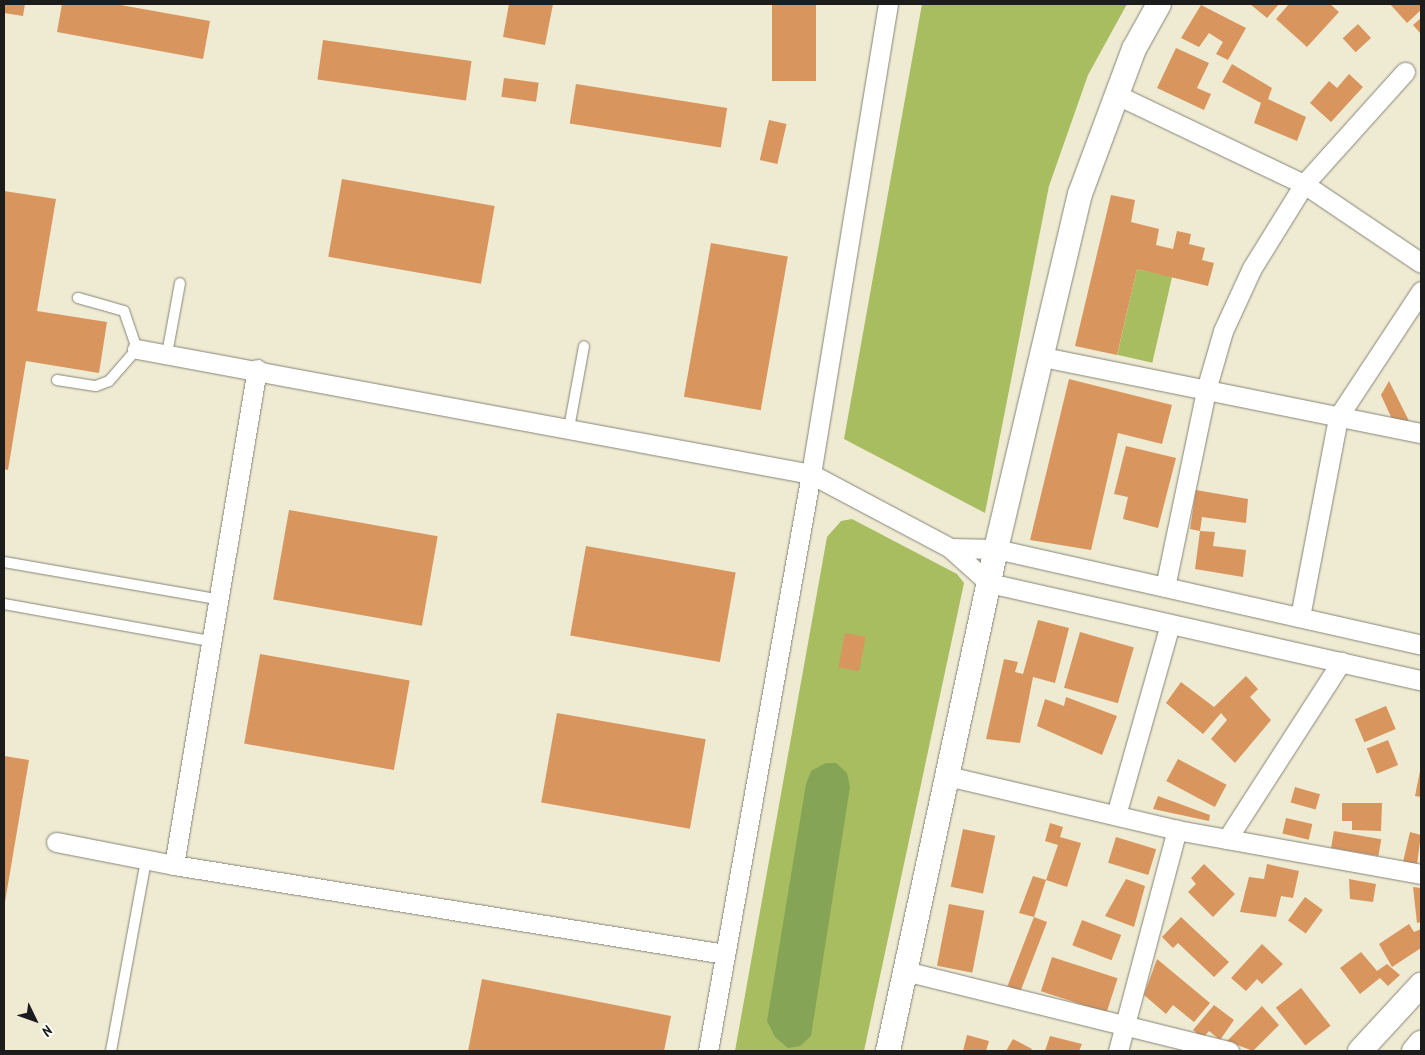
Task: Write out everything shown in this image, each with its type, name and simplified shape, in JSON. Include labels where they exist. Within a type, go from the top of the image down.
[{"type":"street","points":[[708,1051],[811,474],[888,4]]},
{"type":"street","points":[[888,1051],[996,549],[1043,357],[1080,194],[1134,49],[1159,4]]},
{"type":"street","points":[[1165,587],[1206,390],[1223,331],[1252,268],[1304,184],[1405,72]]},
{"type":"street","points":[[1117,95],[1304,184],[1421,263]]},
{"type":"street","points":[[1300,617],[1338,417],[1421,291]]},
{"type":"street","points":[[137,349],[258,369],[811,474],[950,548],[989,583],[1421,680]]},
{"type":"street","points":[[1043,357],[1421,433]]},
{"type":"street","points":[[174,864],[217,599],[258,369]]},
{"type":"street","points":[[950,548],[996,549],[1421,645]]},
{"type":"street","points":[[1116,815],[1170,624]]},
{"type":"street","points":[[1226,839],[1341,662]]},
{"type":"street","points":[[947,776],[1177,830],[1421,874]]},
{"type":"street","points":[[1118,1051],[1177,830]]},
{"type":"street","points":[[56,842],[146,860],[725,954]]},
{"type":"street","points":[[905,971],[1229,1051]]},
{"type":"street","points":[[1360,1051],[1421,985]]},
{"type":"street","points":[[1414,1051],[1421,1043]]},
{"type":"lane","points":[[167,354],[180,283]]},
{"type":"lane","points":[[57,380],[96,386],[109,381],[137,349],[124,311],[78,298]]},
{"type":"lane","points":[[569,428],[584,346]]},
{"type":"lane","points":[[4,562],[217,599]]},
{"type":"lane","points":[[4,604],[210,641]]},
{"type":"lane","points":[[110,1051],[146,860]]},
{"type":"green space","points":[[922,4],[1127,4],[1088,75],[1049,186],[985,513],[844,439]]},
{"type":"green space","points":[[1137,269],[1172,277],[1152,363],[1117,355]]},
{"type":"green space","points":[[852,519],[957,574],[964,583],[864,1051],[735,1051],[827,537],[841,521]]},
{"type":"green space","points":[[826,763],[836,763],[847,773],[850,787],[811,1036],[800,1046],[788,1048],[775,1037],[767,1021],[806,784],[811,771]]},
{"type":"building","points":[[4,4],[25,4],[23,16],[4,13]]},
{"type":"building","points":[[62,4],[115,4],[210,21],[203,59],[57,32]]},
{"type":"building","points":[[509,4],[553,4],[545,45],[503,37]]},
{"type":"building","points":[[772,4],[816,4],[816,81],[772,81]]},
{"type":"building","points":[[1250,4],[1279,4],[1267,18]]},
{"type":"building","points":[[1289,4],[1330,4],[1339,12],[1307,47],[1276,19]]},
{"type":"building","points":[[1390,4],[1421,4],[1421,10],[1407,23]]},
{"type":"building","points":[[1201,5],[1246,28],[1228,60],[1216,54],[1223,42],[1209,33],[1199,47],[1181,38]]},
{"type":"building","points":[[1421,18],[1421,34],[1413,25]]},
{"type":"building","points":[[1358,24],[1371,38],[1356,52],[1343,38]]},
{"type":"building","points":[[323,40],[472,61],[466,100],[317,80]]},
{"type":"building","points":[[1176,48],[1209,63],[1197,88],[1211,94],[1204,110],[1157,88]]},
{"type":"building","points":[[1232,64],[1272,88],[1268,99],[1306,117],[1297,141],[1254,123],[1261,103],[1222,82]]},
{"type":"building","points":[[1349,74],[1363,87],[1331,122],[1310,103],[1329,81],[1337,88]]},
{"type":"building","points":[[504,78],[539,83],[536,102],[501,97]]},
{"type":"building","points":[[576,84],[727,108],[721,147],[570,124]]},
{"type":"building","points":[[769,120],[787,124],[777,164],[760,160]]},
{"type":"building","points":[[342,179],[495,206],[481,284],[328,257]]},
{"type":"building","points":[[4,191],[56,199],[37,311],[107,322],[99,373],[26,361],[8,470],[4,469]]},
{"type":"building","points":[[1111,195],[1135,200],[1131,222],[1159,229],[1156,245],[1173,249],[1177,231],[1191,234],[1189,244],[1205,248],[1202,260],[1214,263],[1208,286],[1137,269],[1117,355],[1075,346]]},
{"type":"building","points":[[711,243],[788,257],[761,410],[684,397]]},
{"type":"building","points":[[1069,379],[1172,405],[1162,444],[1118,433],[1091,550],[1030,540]]},
{"type":"building","points":[[1389,381],[1409,421],[1392,419],[1381,395]]},
{"type":"building","points":[[1126,446],[1176,458],[1158,528],[1123,519],[1128,497],[1114,494]]},
{"type":"building","points":[[1196,490],[1248,499],[1246,523],[1202,517],[1200,531],[1190,529]]},
{"type":"building","points":[[289,510],[438,536],[422,626],[273,600]]},
{"type":"building","points":[[1200,531],[1215,532],[1213,546],[1246,550],[1243,577],[1195,569]]},
{"type":"building","points":[[586,546],[736,572],[720,662],[570,636]]},
{"type":"building","points":[[1038,620],[1069,628],[1055,683],[1033,677],[1020,743],[986,739],[1004,659],[1018,662],[1015,672],[1023,674]]},
{"type":"building","points":[[1080,632],[1134,647],[1118,703],[1064,688]]},
{"type":"building","points":[[845,633],[866,637],[859,671],[838,667]]},
{"type":"building","points":[[260,654],[410,680],[394,770],[244,744]]},
{"type":"building","points":[[1246,676],[1258,689],[1250,697],[1271,720],[1235,763],[1211,739],[1227,720],[1221,713],[1203,734],[1166,703],[1181,682],[1214,707]]},
{"type":"building","points":[[1066,697],[1117,716],[1102,755],[1037,726],[1045,699],[1064,706]]},
{"type":"building","points":[[1386,706],[1396,729],[1364,742],[1355,719]]},
{"type":"building","points":[[557,713],[706,739],[690,829],[541,803]]},
{"type":"building","points":[[1388,740],[1398,765],[1377,774],[1367,749]]},
{"type":"building","points":[[4,756],[29,760],[5,902],[4,902]]},
{"type":"building","points":[[1178,759],[1227,785],[1215,807],[1166,781]]},
{"type":"building","points":[[1421,771],[1421,797],[1415,796]]},
{"type":"building","points":[[1295,787],[1320,794],[1316,810],[1291,802]]},
{"type":"building","points":[[1158,796],[1210,815],[1209,821],[1153,809]]},
{"type":"building","points":[[1342,803],[1382,803],[1381,831],[1352,830],[1352,821],[1342,821]]},
{"type":"building","points":[[1286,818],[1312,824],[1309,840],[1282,834]]},
{"type":"building","points":[[1050,823],[1063,827],[1060,837],[1081,843],[1067,887],[1046,880],[1058,845],[1045,841]]},
{"type":"building","points":[[963,829],[995,836],[983,894],[951,887]]},
{"type":"building","points":[[1334,831],[1381,839],[1378,856],[1331,848]]},
{"type":"building","points":[[1410,832],[1421,835],[1417,864],[1403,862]]},
{"type":"building","points":[[1116,837],[1156,849],[1148,875],[1108,863]]},
{"type":"building","points":[[1204,864],[1235,894],[1213,917],[1188,892],[1196,884],[1191,878]]},
{"type":"building","points":[[1267,864],[1299,871],[1293,898],[1281,896],[1276,917],[1240,912],[1249,877],[1264,879]]},
{"type":"building","points":[[1033,876],[1046,880],[1034,917],[1019,913]]},
{"type":"building","points":[[1126,879],[1145,886],[1134,927],[1105,916]]},
{"type":"building","points":[[1349,879],[1376,884],[1373,902],[1350,899]]},
{"type":"building","points":[[1413,887],[1421,888],[1421,922],[1417,923]]},
{"type":"building","points":[[1305,897],[1323,910],[1306,933],[1288,920]]},
{"type":"building","points":[[949,904],[984,911],[972,973],[937,966]]},
{"type":"building","points":[[1034,917],[1047,922],[1021,991],[1007,986]]},
{"type":"building","points":[[1181,917],[1229,962],[1214,977],[1178,943],[1173,948],[1162,937]]},
{"type":"building","points":[[1082,920],[1121,935],[1112,960],[1072,945]]},
{"type":"building","points":[[1409,924],[1414,932],[1421,929],[1421,948],[1392,967],[1379,944]]},
{"type":"building","points":[[1262,944],[1283,964],[1262,984],[1257,979],[1246,991],[1231,978]]},
{"type":"building","points":[[1361,952],[1377,971],[1387,964],[1400,975],[1388,986],[1380,978],[1360,994],[1340,968]]},
{"type":"building","points":[[1052,957],[1118,978],[1106,1013],[1041,991]]},
{"type":"building","points":[[1157,959],[1210,1003],[1194,1022],[1173,1005],[1166,1014],[1144,995]]},
{"type":"building","points":[[482,979],[671,1016],[664,1051],[468,1051]]},
{"type":"building","points":[[1301,988],[1331,1026],[1305,1046],[1276,1008]]},
{"type":"building","points":[[1214,1005],[1234,1020],[1220,1040],[1209,1031],[1203,1038],[1193,1030]]},
{"type":"building","points":[[1262,1006],[1279,1025],[1253,1051],[1227,1041]]},
{"type":"building","points":[[967,1035],[989,1041],[986,1051],[963,1051]]},
{"type":"building","points":[[1050,1036],[1082,1044],[1079,1051],[1045,1051]]},
{"type":"building","points":[[1013,1039],[1032,1049],[1031,1051],[1006,1051]]}]
